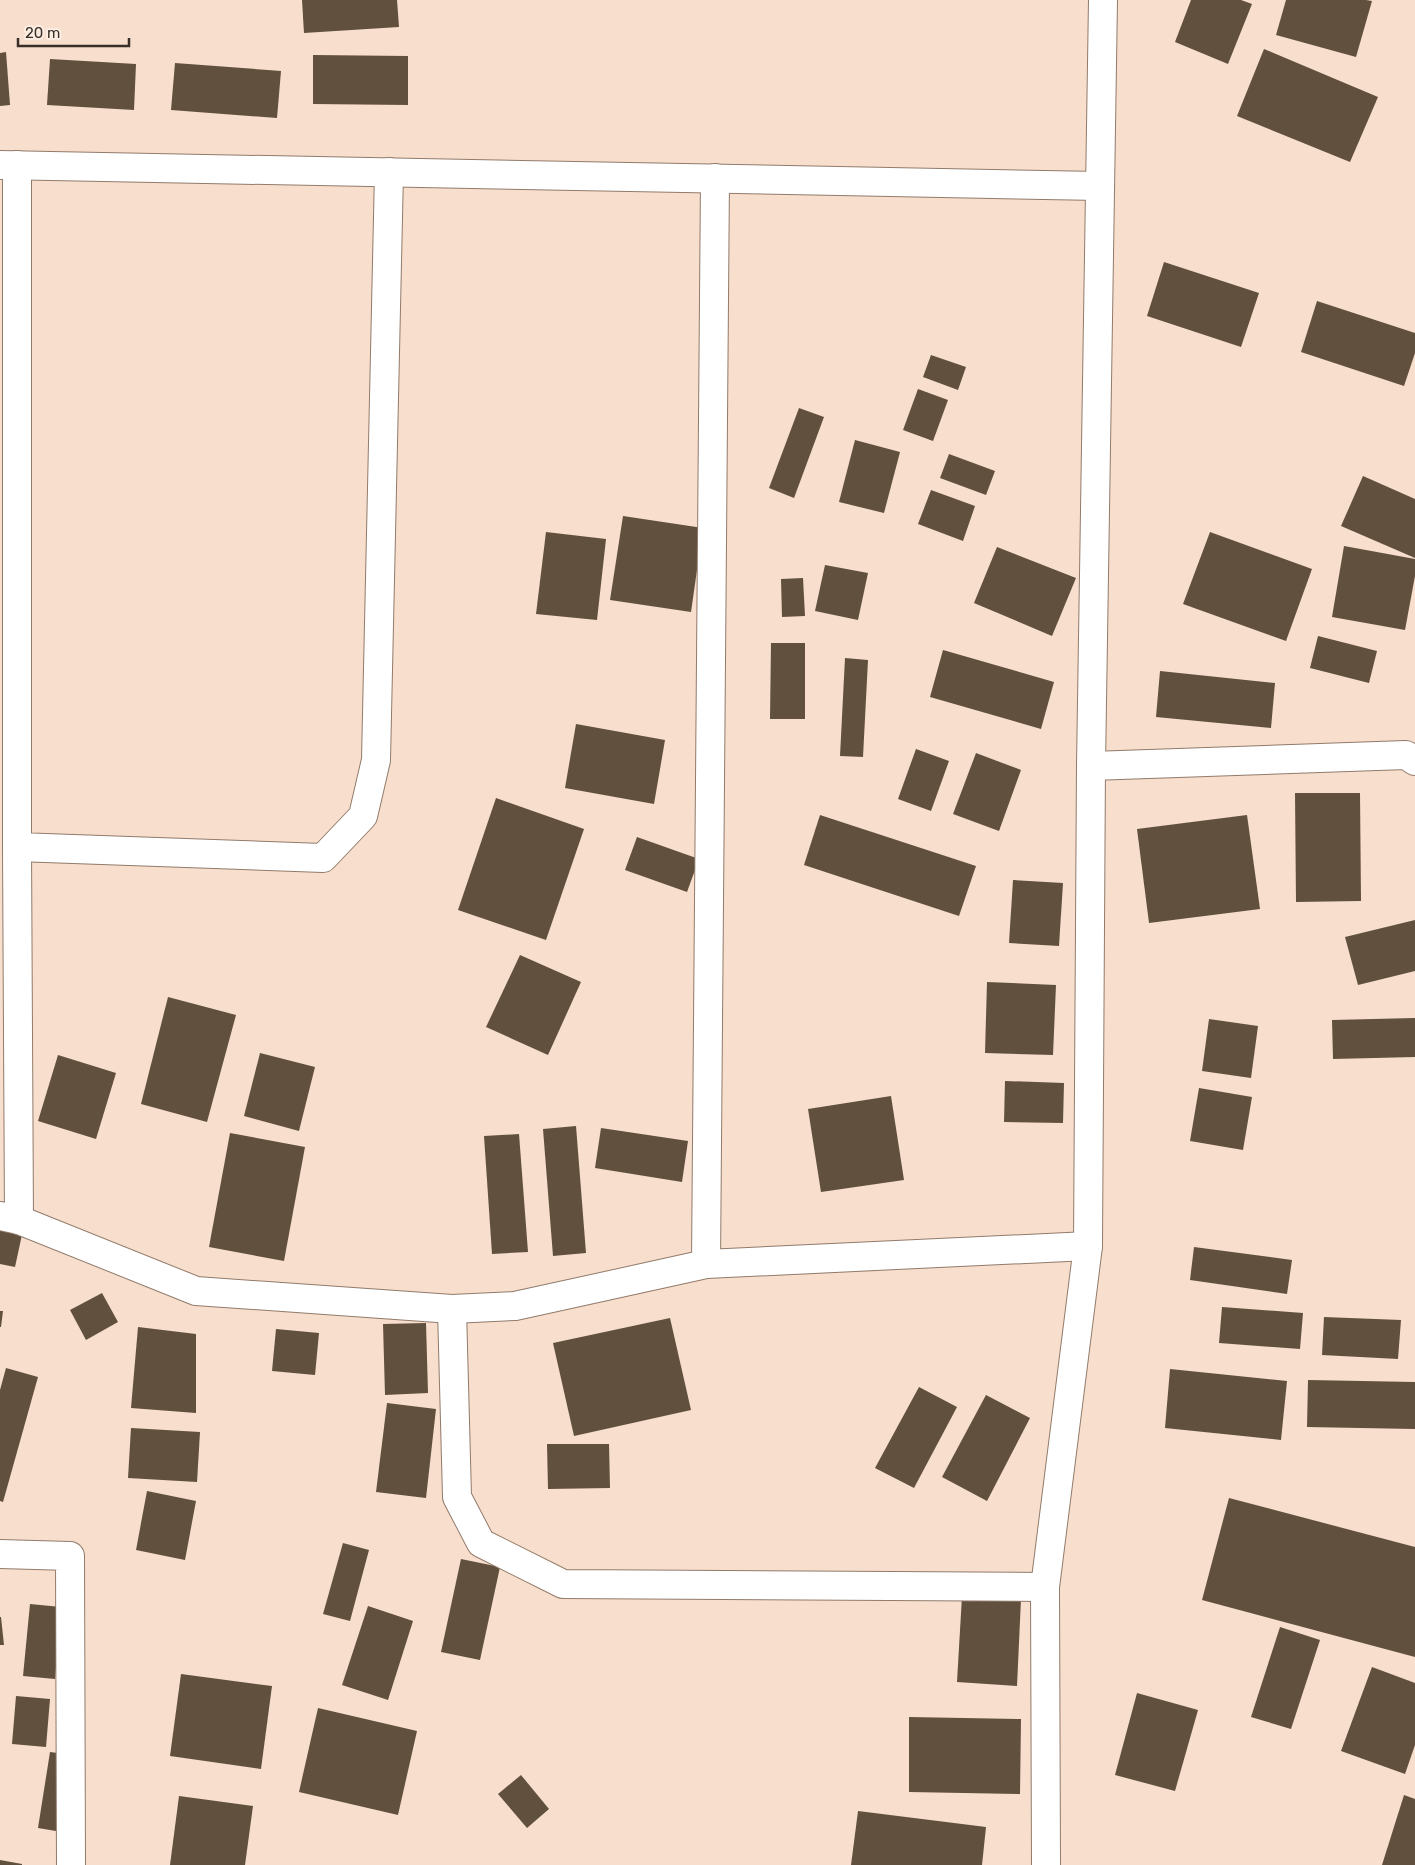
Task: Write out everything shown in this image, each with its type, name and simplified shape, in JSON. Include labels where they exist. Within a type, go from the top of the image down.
[{"type":"street","points":[[1046,1865],[1045,1587],[1088,1246],[1091,766],[1102,0]]},
{"type":"street","points":[[1088,1246],[706,1264],[515,1306],[452,1309],[196,1291],[10,1218],[17,847],[9,165],[1100,186]]},
{"type":"street","points":[[17,847],[324,858],[362,816],[376,760],[389,172]]},
{"type":"street","points":[[706,1264],[715,178]]},
{"type":"street","points":[[1091,766],[1406,755],[1415,761]]},
{"type":"street","points":[[452,1309],[457,1497],[481,1543],[563,1584],[1045,1587]]},
{"type":"street","points":[[0,1554],[70,1556],[71,1865]]},
{"type":"building","points":[[302,0],[397,0],[399,27],[304,33]]},
{"type":"building","points":[[1191,0],[1241,0],[1252,4],[1228,64],[1175,42]]},
{"type":"building","points":[[1286,0],[1372,1],[1356,57],[1276,35]]},
{"type":"building","points":[[1264,49],[1378,97],[1350,162],[1237,116]]},
{"type":"building","points":[[6,52],[10,105],[0,106],[0,53]]},
{"type":"building","points":[[313,55],[408,56],[408,105],[313,104]]},
{"type":"building","points":[[50,59],[136,64],[134,110],[47,105]]},
{"type":"building","points":[[175,63],[281,71],[277,118],[171,110]]},
{"type":"building","points":[[1164,262],[1259,293],[1241,347],[1147,316]]},
{"type":"building","points":[[1317,301],[1415,333],[1415,353],[1404,386],[1301,352]]},
{"type":"building","points":[[931,355],[966,367],[958,390],[923,377]]},
{"type":"building","points":[[918,389],[948,400],[933,441],[903,430]]},
{"type":"building","points":[[799,408],[824,417],[794,498],[769,488]]},
{"type":"building","points":[[855,440],[900,452],[884,513],[839,502]]},
{"type":"building","points":[[949,454],[995,471],[986,495],[940,478]]},
{"type":"building","points":[[1363,476],[1415,499],[1415,558],[1341,526]]},
{"type":"building","points":[[931,490],[975,506],[963,541],[918,524]]},
{"type":"building","points":[[623,516],[703,528],[691,612],[610,600]]},
{"type":"building","points":[[546,532],[606,539],[597,620],[536,614]]},
{"type":"building","points":[[1210,532],[1312,569],[1286,641],[1183,604]]},
{"type":"building","points":[[1344,546],[1415,559],[1415,576],[1405,630],[1332,617]]},
{"type":"building","points":[[997,547],[1076,578],[1052,636],[974,603]]},
{"type":"building","points":[[825,565],[868,573],[858,620],[815,611]]},
{"type":"building","points":[[803,578],[805,616],[782,617],[781,579]]},
{"type":"building","points":[[1318,636],[1377,651],[1369,683],[1310,668]]},
{"type":"building","points":[[771,643],[805,643],[805,719],[770,719]]},
{"type":"building","points":[[943,650],[1054,682],[1041,729],[930,697]]},
{"type":"building","points":[[845,658],[868,660],[863,757],[840,756]]},
{"type":"building","points":[[1160,671],[1275,683],[1271,728],[1156,717]]},
{"type":"building","points":[[576,724],[665,740],[654,804],[565,788]]},
{"type":"building","points":[[916,749],[949,761],[931,811],[898,799]]},
{"type":"building","points":[[976,753],[1021,770],[999,831],[953,814]]},
{"type":"building","points":[[1295,793],[1360,793],[1361,901],[1296,902]]},
{"type":"building","points":[[496,798],[584,829],[546,940],[458,910]]},
{"type":"building","points":[[820,815],[976,866],[959,916],[804,865]]},
{"type":"building","points":[[1247,815],[1260,909],[1149,923],[1137,829]]},
{"type":"building","points":[[637,837],[699,859],[687,892],[625,870]]},
{"type":"building","points":[[1013,880],[1063,883],[1059,946],[1009,943]]},
{"type":"building","points":[[1415,920],[1415,971],[1358,985],[1345,937]]},
{"type":"building","points":[[520,955],[581,982],[548,1055],[486,1027]]},
{"type":"building","points":[[987,982],[1056,985],[1053,1055],[985,1053]]},
{"type":"building","points":[[168,997],[236,1015],[207,1122],[141,1104]]},
{"type":"building","points":[[1415,1018],[1415,1057],[1333,1059],[1332,1020]]},
{"type":"building","points":[[1209,1019],[1258,1026],[1251,1078],[1202,1071]]},
{"type":"building","points":[[260,1053],[315,1067],[299,1131],[244,1116]]},
{"type":"building","points":[[58,1055],[116,1073],[96,1139],[38,1121]]},
{"type":"building","points":[[1005,1081],[1064,1083],[1063,1123],[1004,1122]]},
{"type":"building","points":[[1199,1088],[1252,1097],[1243,1150],[1190,1141]]},
{"type":"building","points":[[891,1096],[904,1180],[821,1192],[808,1109]]},
{"type":"building","points":[[576,1126],[586,1253],[553,1256],[543,1129]]},
{"type":"building","points":[[601,1128],[688,1141],[682,1182],[595,1168]]},
{"type":"building","points":[[230,1133],[305,1147],[284,1261],[209,1247]]},
{"type":"building","points":[[519,1134],[528,1252],[492,1254],[484,1136]]},
{"type":"building","points":[[0,1226],[23,1230],[15,1267],[0,1264]]},
{"type":"building","points":[[1194,1247],[1292,1260],[1287,1294],[1190,1280]]},
{"type":"building","points":[[102,1293],[118,1322],[86,1340],[70,1310]]},
{"type":"building","points":[[1222,1307],[1303,1313],[1300,1349],[1219,1343]]},
{"type":"building","points":[[0,1311],[3,1311],[1,1327],[0,1327]]},
{"type":"building","points":[[1324,1317],[1401,1320],[1398,1359],[1322,1355]]},
{"type":"building","points":[[670,1318],[691,1410],[574,1436],[553,1343]]},
{"type":"building","points":[[426,1323],[428,1393],[385,1395],[383,1324]]},
{"type":"building","points":[[138,1327],[196,1334],[196,1413],[131,1408]]},
{"type":"building","points":[[276,1329],[319,1333],[315,1375],[272,1371]]},
{"type":"building","points":[[6,1368],[38,1377],[3,1502],[0,1501],[0,1390]]},
{"type":"building","points":[[1170,1369],[1287,1381],[1281,1440],[1165,1428]]},
{"type":"building","points":[[1308,1380],[1415,1382],[1415,1429],[1307,1427]]},
{"type":"building","points":[[919,1387],[957,1407],[914,1488],[875,1468]]},
{"type":"building","points":[[986,1395],[1030,1418],[987,1501],[942,1477]]},
{"type":"building","points":[[387,1403],[436,1409],[426,1498],[376,1492]]},
{"type":"building","points":[[131,1428],[200,1432],[197,1482],[128,1478]]},
{"type":"building","points":[[547,1444],[609,1444],[610,1488],[548,1489]]},
{"type":"building","points":[[147,1491],[196,1501],[185,1560],[136,1550]]},
{"type":"building","points":[[1229,1498],[1415,1547],[1415,1657],[1202,1600]]},
{"type":"building","points":[[343,1543],[369,1550],[350,1621],[323,1614]]},
{"type":"building","points":[[461,1559],[500,1567],[480,1660],[441,1652]]},
{"type":"building","points":[[962,1596],[1021,1599],[1017,1686],[957,1682]]},
{"type":"building","points":[[30,1604],[61,1607],[55,1679],[23,1676]]},
{"type":"building","points":[[368,1606],[413,1621],[388,1700],[342,1685]]},
{"type":"building","points":[[1,1617],[4,1645],[0,1645]]},
{"type":"building","points":[[1280,1627],[1320,1640],[1291,1729],[1251,1717]]},
{"type":"building","points":[[1372,1667],[1415,1683],[1415,1745],[1405,1774],[1341,1751]]},
{"type":"building","points":[[181,1674],[272,1686],[261,1769],[170,1756]]},
{"type":"building","points":[[1137,1693],[1198,1710],[1175,1791],[1115,1775]]},
{"type":"building","points":[[16,1696],[50,1699],[46,1747],[12,1744]]},
{"type":"building","points":[[318,1708],[417,1731],[398,1815],[299,1792]]},
{"type":"building","points":[[909,1717],[1021,1719],[1020,1794],[909,1792]]},
{"type":"building","points":[[50,1752],[81,1756],[68,1833],[38,1828]]},
{"type":"building","points":[[521,1775],[549,1809],[527,1828],[498,1794]]},
{"type":"building","points":[[1404,1795],[1415,1799],[1415,1865],[1382,1865]]},
{"type":"building","points":[[179,1796],[253,1806],[245,1865],[170,1865]]},
{"type":"building","points":[[858,1811],[986,1827],[982,1865],[851,1865]]},
{"type":"building","points":[[0,1860],[22,1864],[22,1865],[0,1865]]}]
